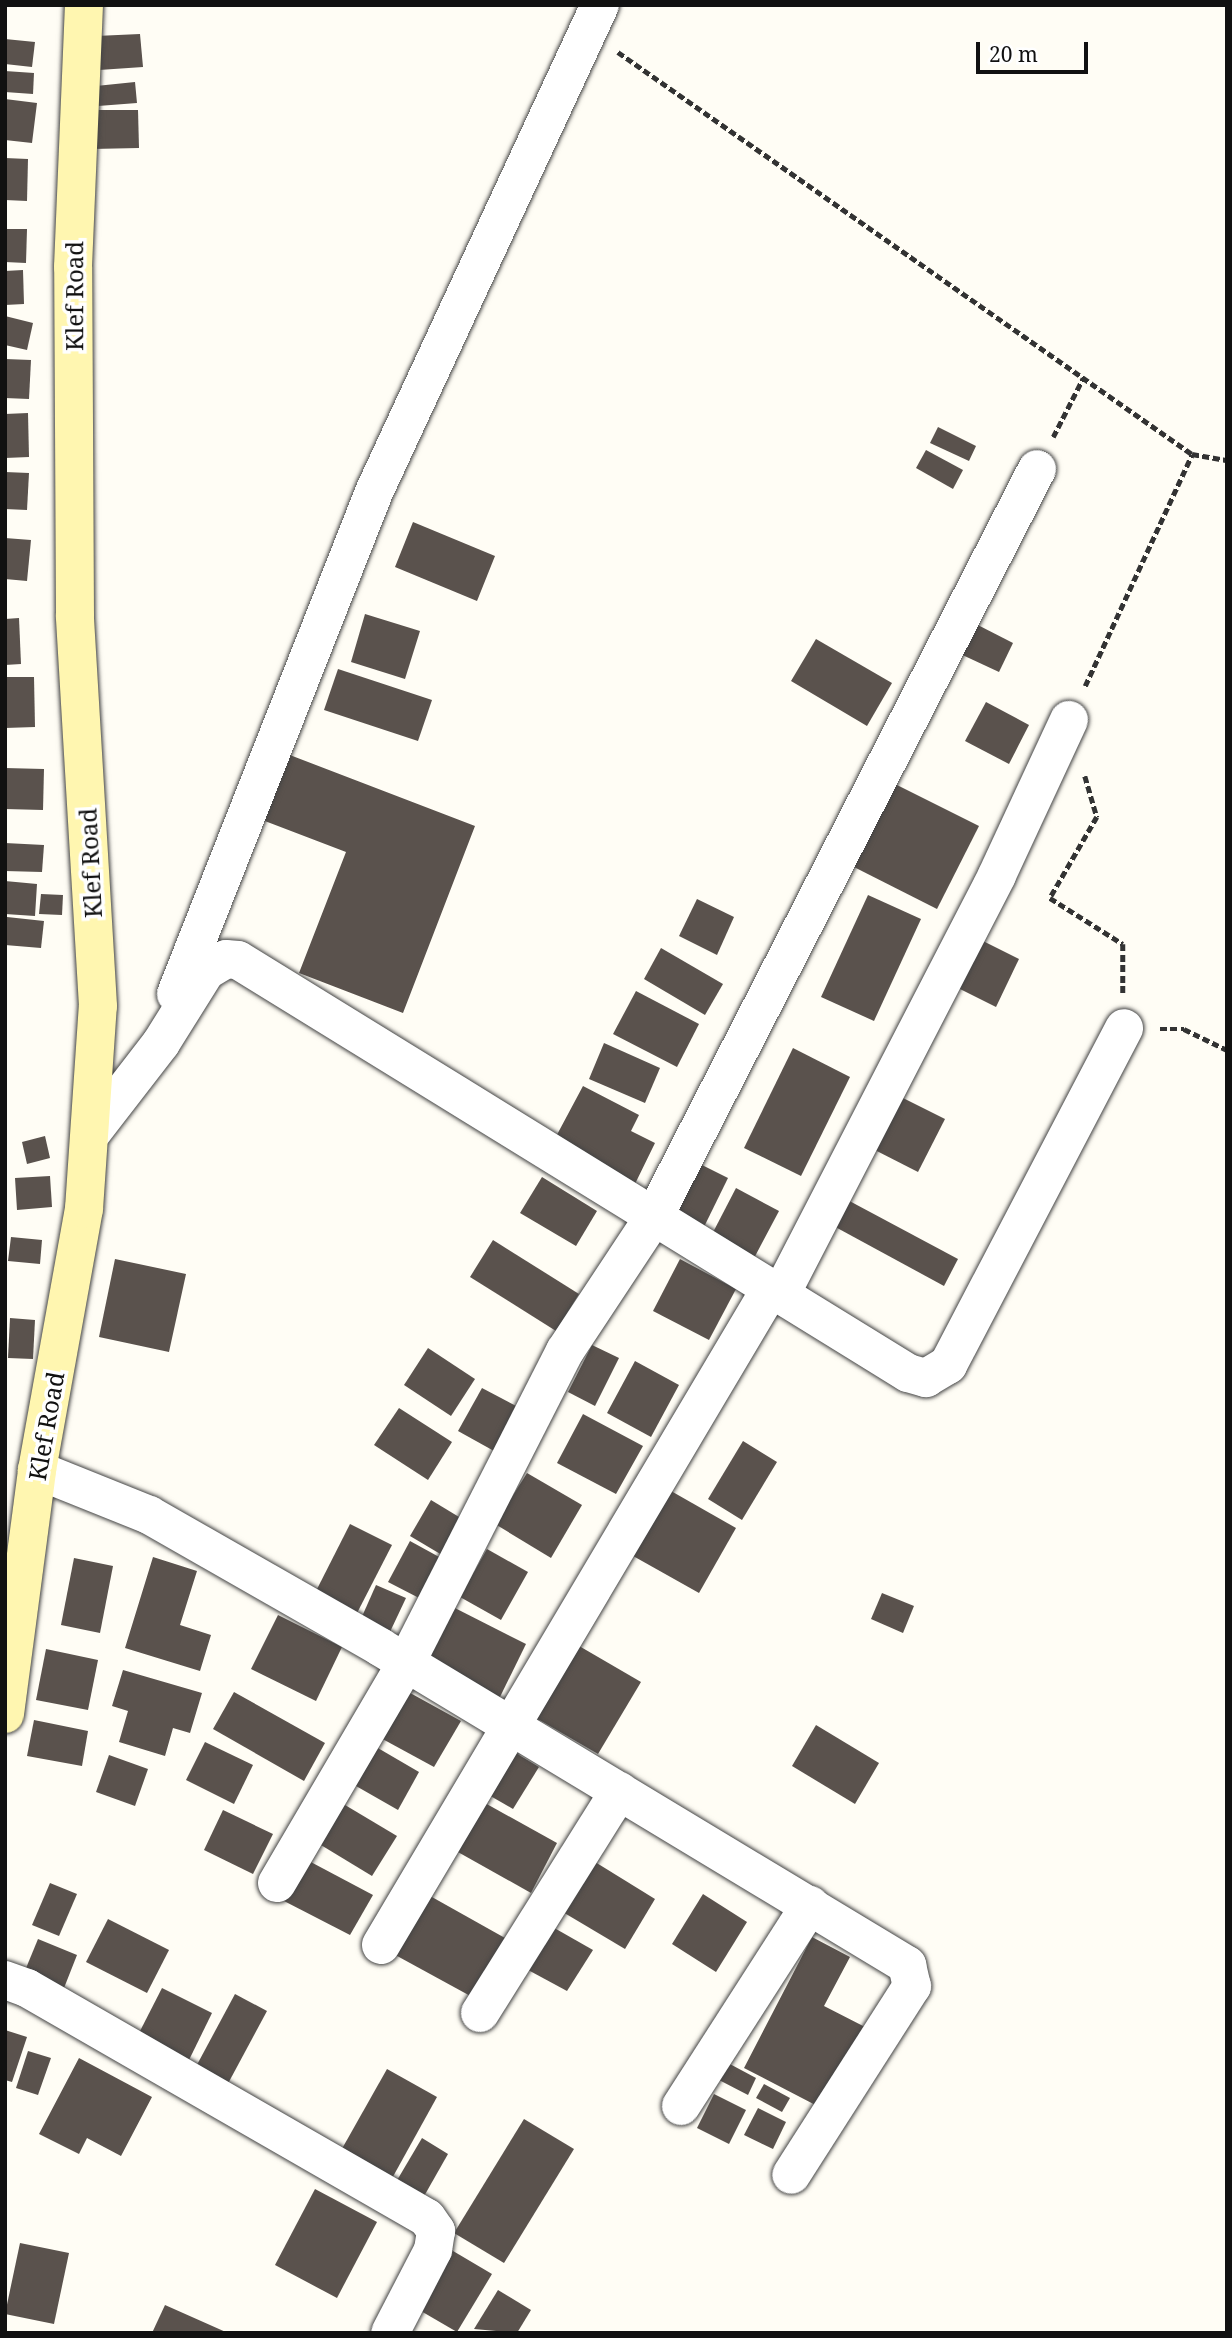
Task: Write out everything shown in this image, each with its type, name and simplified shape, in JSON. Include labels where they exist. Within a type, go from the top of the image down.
[{"type":"main road","name":"Klef Road","points":[[5,1714],[37,1470],[84,1209],[98,1006],[75,615],[73,281],[84,5]]},
{"type":"street","points":[[151,1056],[374,492],[594,18]]},
{"type":"street","points":[[277,1883],[406,1663],[565,1351],[654,1215],[1037,469]]},
{"type":"street","points":[[381,1945],[776,1291],[997,875],[1069,720]]},
{"type":"street","points":[[90,1135],[151,1056],[206,971],[226,958],[238,960],[908,1373],[926,1378],[940,1374],[1124,1028]]},
{"type":"street","points":[[37,1470],[149,1515],[406,1663],[899,1959],[913,1975],[912,1986],[791,2175]]},
{"type":"street","points":[[480,2013],[619,1791]]},
{"type":"street","points":[[681,2106],[810,1905]]},
{"type":"street","points":[[5,1980],[27,1988],[427,2218],[436,2231],[433,2250],[390,2333]]},
{"type":"path","points":[[594,18],[1083,378],[1192,454],[1227,460]]},
{"type":"path","points":[[1037,469],[1083,378]]},
{"type":"path","points":[[1192,454],[1069,720],[1097,817],[1050,898],[1122,944],[1124,1028],[1184,1029],[1227,1050]]},
{"type":"building","points":[[140,34],[143,67],[99,70],[96,36]]},
{"type":"building","points":[[5,39],[35,42],[32,67],[5,64]]},
{"type":"building","points":[[5,71],[34,73],[33,94],[5,92]]},
{"type":"building","points":[[135,82],[137,103],[98,106],[96,86]]},
{"type":"building","points":[[5,99],[37,103],[32,143],[5,140]]},
{"type":"building","points":[[91,110],[138,110],[139,148],[92,149]]},
{"type":"building","points":[[5,158],[28,159],[27,201],[5,200]]},
{"type":"building","points":[[5,229],[27,229],[26,263],[5,262]]},
{"type":"building","points":[[23,270],[24,304],[5,305],[5,271]]},
{"type":"building","points":[[5,316],[33,323],[27,350],[5,345]]},
{"type":"building","points":[[5,359],[31,360],[29,399],[5,398]]},
{"type":"building","points":[[28,413],[29,457],[5,458],[5,414]]},
{"type":"building","points":[[938,427],[976,446],[969,461],[930,443]]},
{"type":"building","points":[[926,450],[963,470],[953,489],[916,468]]},
{"type":"building","points":[[5,472],[29,473],[27,510],[5,509]]},
{"type":"building","points":[[413,522],[495,556],[477,601],[395,567]]},
{"type":"building","points":[[5,538],[31,540],[27,581],[5,579]]},
{"type":"building","points":[[365,614],[420,631],[405,679],[351,662]]},
{"type":"building","points":[[19,618],[21,664],[5,665],[5,619]]},
{"type":"building","points":[[970,621],[1013,643],[999,672],[956,652]]},
{"type":"building","points":[[816,639],[892,683],[867,726],[791,681]]},
{"type":"building","points":[[338,669],[432,700],[418,741],[324,710]]},
{"type":"building","points":[[5,677],[34,677],[35,727],[5,728]]},
{"type":"building","points":[[986,702],[1029,725],[1009,764],[965,741]]},
{"type":"building","points":[[282,752],[475,826],[403,1013],[299,973],[346,852],[257,818]]},
{"type":"building","points":[[5,768],[44,769],[43,810],[5,809]]},
{"type":"building","points":[[889,781],[979,826],[937,909],[848,864]]},
{"type":"building","points":[[5,843],[44,845],[42,872],[5,871]]},
{"type":"building","points":[[5,881],[37,884],[35,916],[5,914]]},
{"type":"building","points":[[41,894],[63,895],[62,915],[39,914]]},
{"type":"building","points":[[868,895],[921,919],[874,1021],[821,997]]},
{"type":"building","points":[[697,899],[734,917],[717,955],[679,936]]},
{"type":"building","points":[[7,917],[44,921],[41,948],[5,945]]},
{"type":"building","points":[[977,938],[1019,959],[996,1007],[954,986]]},
{"type":"building","points":[[661,948],[723,984],[705,1015],[644,979]]},
{"type":"building","points":[[636,991],[699,1024],[677,1067],[613,1034]]},
{"type":"building","points":[[604,1043],[660,1068],[645,1103],[589,1079]]},
{"type":"building","points":[[793,1048],[850,1077],[801,1176],[744,1148]]},
{"type":"building","points":[[583,1086],[639,1115],[631,1131],[655,1143],[634,1186],[552,1144]]},
{"type":"building","points":[[893,1093],[945,1119],[918,1172],[867,1146]]},
{"type":"building","points":[[45,1136],[50,1158],[27,1164],[22,1142]]},
{"type":"building","points":[[692,1160],[728,1178],[702,1231],[666,1213]]},
{"type":"building","points":[[50,1176],[52,1207],[17,1210],[15,1178]]},
{"type":"building","points":[[542,1177],[597,1211],[576,1246],[520,1213]]},
{"type":"building","points":[[736,1188],[779,1211],[752,1262],[709,1240]]},
{"type":"building","points":[[842,1197],[958,1259],[944,1286],[828,1223]]},
{"type":"building","points":[[11,1237],[42,1240],[40,1264],[8,1261]]},
{"type":"building","points":[[493,1240],[579,1294],[556,1331],[470,1277]]},
{"type":"building","points":[[115,1259],[186,1274],[169,1352],[99,1337]]},
{"type":"building","points":[[680,1259],[736,1289],[709,1340],[653,1311]]},
{"type":"building","points":[[10,1318],[35,1320],[33,1359],[8,1358]]},
{"type":"building","points":[[592,1345],[619,1358],[595,1406],[568,1392]]},
{"type":"building","points":[[428,1348],[475,1379],[451,1416],[404,1385]]},
{"type":"building","points":[[635,1361],[679,1385],[651,1437],[607,1413]]},
{"type":"building","points":[[482,1388],[518,1407],[494,1451],[458,1431]]},
{"type":"building","points":[[399,1408],[452,1442],[428,1480],[374,1445]]},
{"type":"building","points":[[583,1414],[643,1446],[616,1494],[557,1463]]},
{"type":"building","points":[[743,1441],[777,1462],[742,1520],[708,1499]]},
{"type":"building","points":[[527,1473],[582,1505],[551,1558],[495,1524]]},
{"type":"building","points":[[664,1487],[736,1528],[699,1593],[626,1552]]},
{"type":"building","points":[[431,1500],[464,1520],[442,1555],[410,1536]]},
{"type":"building","points":[[350,1524],[392,1545],[355,1617],[314,1595]]},
{"type":"building","points":[[410,1541],[441,1558],[419,1598],[388,1582]]},
{"type":"building","points":[[487,1549],[528,1572],[501,1620],[460,1597]]},
{"type":"building","points":[[153,1557],[197,1571],[180,1625],[211,1635],[200,1671],[125,1648]]},
{"type":"building","points":[[74,1558],[113,1566],[100,1633],[61,1625]]},
{"type":"building","points":[[376,1585],[406,1598],[389,1634],[360,1621]]},
{"type":"building","points":[[882,1593],[914,1606],[903,1633],[871,1619]]},
{"type":"building","points":[[449,1605],[526,1644],[498,1701],[420,1663]]},
{"type":"building","points":[[278,1615],[342,1647],[316,1701],[251,1669]]},
{"type":"building","points":[[574,1643],[641,1682],[598,1754],[531,1715]]},
{"type":"building","points":[[46,1649],[98,1660],[88,1710],[36,1700]]},
{"type":"building","points":[[123,1670],[202,1693],[190,1733],[173,1728],[165,1756],[119,1742],[128,1711],[112,1706]]},
{"type":"building","points":[[403,1689],[461,1721],[434,1767],[377,1736]]},
{"type":"building","points":[[234,1692],[325,1743],[304,1781],[213,1729]]},
{"type":"building","points":[[34,1720],[88,1731],[82,1766],[27,1756]]},
{"type":"building","points":[[816,1725],[879,1763],[855,1804],[792,1766]]},
{"type":"building","points":[[205,1742],[253,1765],[234,1804],[186,1780]]},
{"type":"building","points":[[371,1744],[419,1772],[398,1810],[349,1782]]},
{"type":"building","points":[[506,1747],[539,1767],[513,1809],[480,1790]]},
{"type":"building","points":[[109,1755],[148,1769],[135,1806],[96,1792]]},
{"type":"building","points":[[476,1798],[557,1843],[531,1893],[449,1847]]},
{"type":"building","points":[[335,1799],[397,1836],[372,1876],[311,1839]]},
{"type":"building","points":[[223,1810],[273,1834],[253,1874],[204,1850]]},
{"type":"building","points":[[587,1857],[655,1899],[625,1949],[556,1908]]},
{"type":"building","points":[[307,1860],[373,1895],[350,1935],[284,1901]]},
{"type":"building","points":[[50,1883],[77,1894],[59,1936],[32,1925]]},
{"type":"building","points":[[423,1892],[505,1938],[474,1998],[388,1951]]},
{"type":"building","points":[[703,1894],[747,1922],[716,1972],[672,1944]]},
{"type":"building","points":[[108,1919],[169,1950],[147,1993],[86,1962]]},
{"type":"building","points":[[542,1921],[593,1950],[567,1991],[517,1964]]},
{"type":"building","points":[[812,1937],[850,1957],[824,2006],[867,2028],[825,2110],[744,2068]]},
{"type":"building","points":[[38,1939],[77,1955],[64,1988],[24,1973]]},
{"type":"building","points":[[162,1988],[212,2013],[189,2060],[138,2035]]},
{"type":"building","points":[[235,1994],[267,2011],[224,2091],[192,2074]]},
{"type":"building","points":[[5,2030],[27,2037],[12,2082],[5,2080]]},
{"type":"building","points":[[28,2051],[51,2058],[38,2095],[16,2088]]},
{"type":"building","points":[[79,2058],[152,2097],[121,2156],[87,2138],[79,2154],[39,2134]]},
{"type":"building","points":[[728,2063],[756,2078],[748,2095],[719,2080]]},
{"type":"building","points":[[387,2069],[437,2097],[390,2182],[339,2154]]},
{"type":"building","points":[[764,2084],[790,2098],[782,2112],[756,2098]]},
{"type":"building","points":[[714,2094],[746,2110],[729,2144],[697,2128]]},
{"type":"building","points":[[758,2108],[786,2122],[773,2149],[744,2135]]},
{"type":"building","points":[[524,2119],[574,2149],[504,2263],[454,2233]]},
{"type":"building","points":[[422,2138],[448,2154],[423,2198],[396,2182]]},
{"type":"building","points":[[315,2189],[377,2222],[337,2298],[275,2265]]},
{"type":"building","points":[[20,2243],[69,2253],[54,2324],[5,2314]]},
{"type":"building","points":[[448,2248],[492,2274],[457,2332],[414,2307]]},
{"type":"building","points":[[498,2290],[531,2310],[517,2333],[474,2329]]},
{"type":"building","points":[[165,2305],[228,2333],[152,2333]]}]
